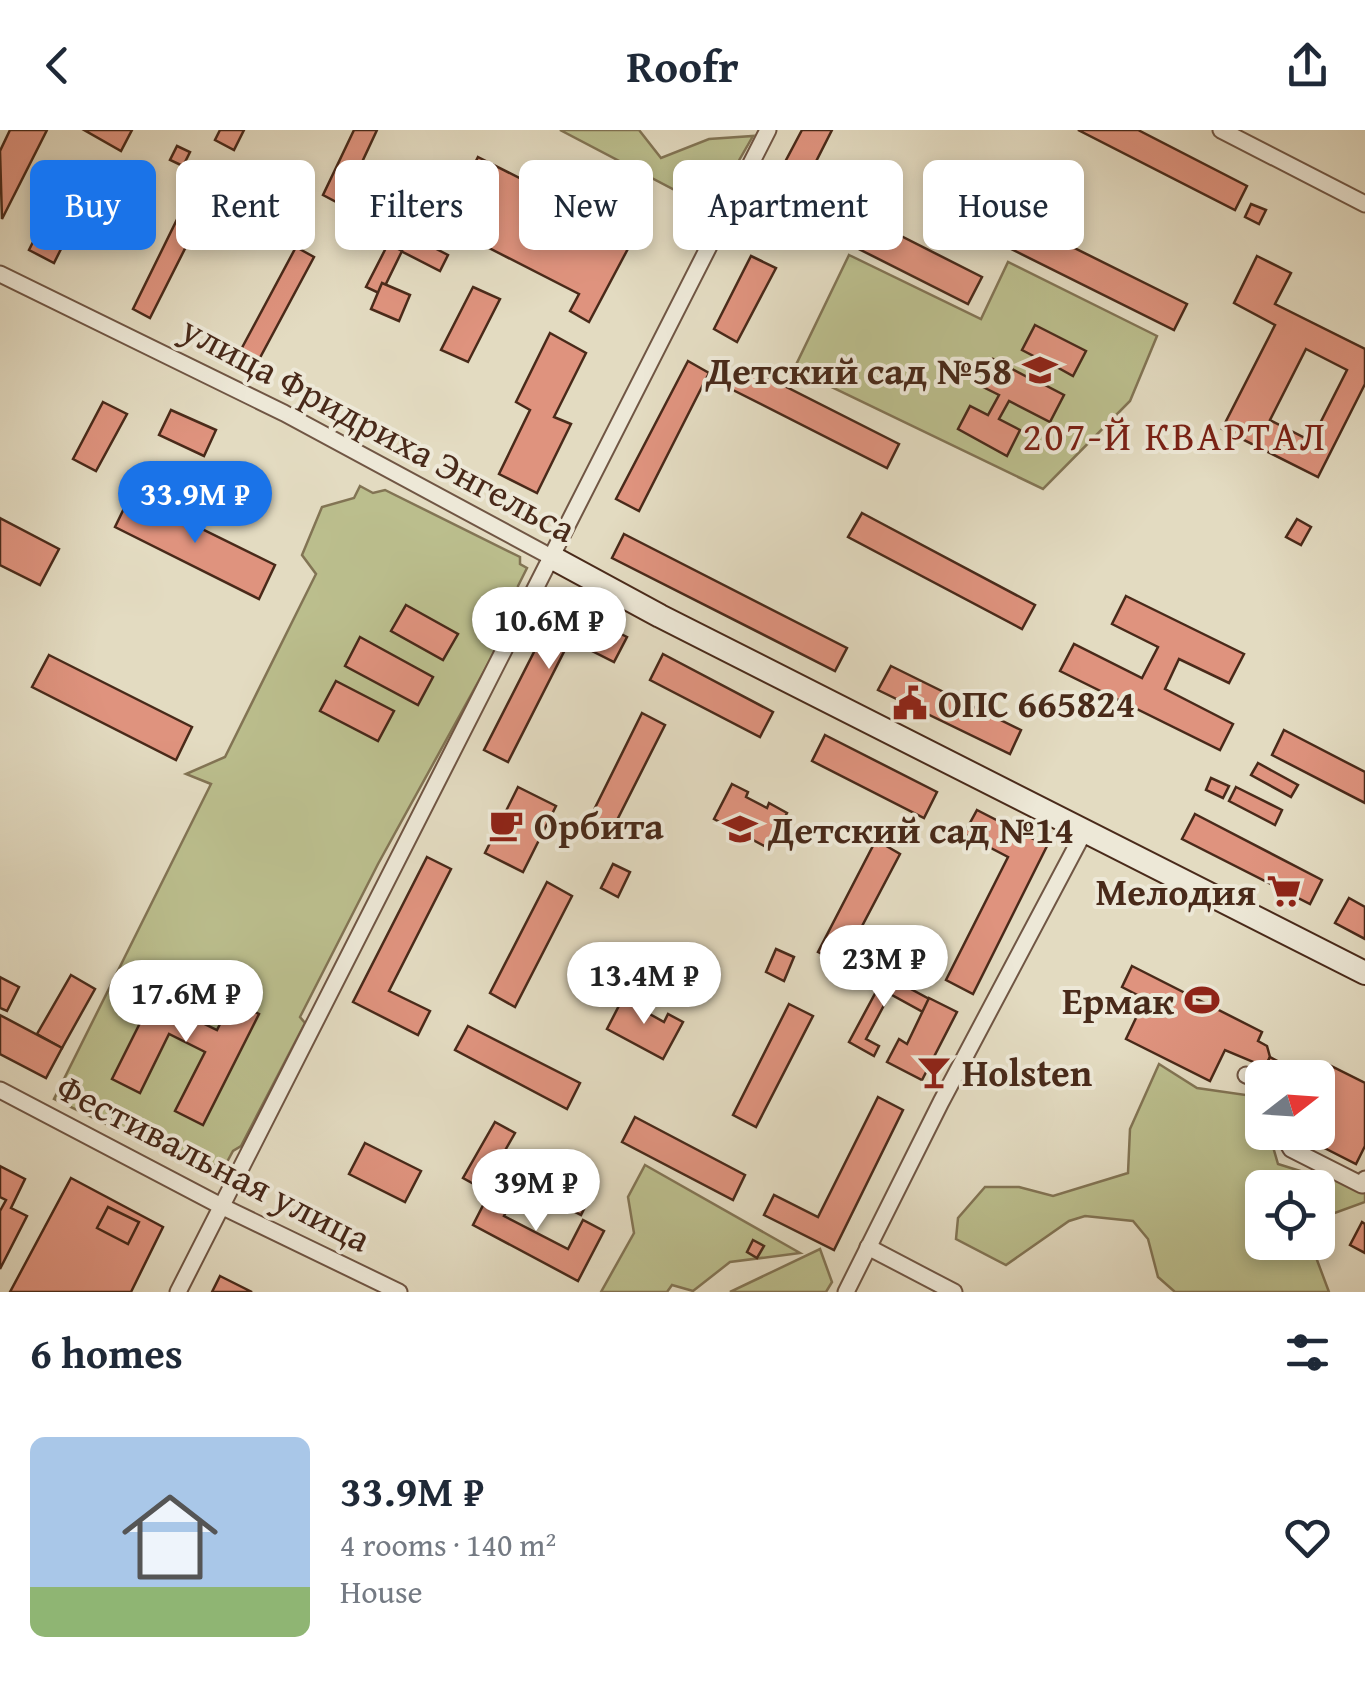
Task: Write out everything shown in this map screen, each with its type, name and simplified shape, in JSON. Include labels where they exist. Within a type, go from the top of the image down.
[{"type":"street","points":[[178,1292],[768,130]]},
{"type":"street","points":[[1221,130],[1365,204]]},
{"type":"street","name":"улица Фридриха Энгельса","points":[[0,274],[284,412],[660,616],[1365,973]]},
{"type":"street","points":[[846,1292],[1084,832]]},
{"type":"street","name":"Фестивальная улица","points":[[0,1090],[221,1206],[398,1292]]},
{"type":"street","points":[[1296,1150],[1362,1185],[1365,1180]]},
{"type":"street","points":[[868,1247],[954,1292]]},
{"type":"green space","points":[[560,130],[639,130],[661,158],[709,139],[753,136],[739,160],[673,160],[673,189],[653,179],[653,160],[617,160]]},
{"type":"green space","points":[[849,255],[981,319],[1008,262],[1157,336],[1130,401],[1043,489],[794,369]]},
{"type":"green space","points":[[360,486],[373,493],[385,490],[520,557],[520,564],[527,568],[518,586],[516,615],[504,613],[500,622],[510,624],[378,864],[300,1017],[305,1023],[241,1146],[227,1162],[199,1169],[54,1099],[211,784],[186,774],[225,757],[316,574],[302,555],[322,507],[354,498]]},
{"type":"green space","points":[[1159,1064],[1197,1088],[1245,1095],[1245,1150],[1274,1150],[1278,1164],[1297,1170],[1245,1170],[1245,1260],[1317,1260],[1329,1292],[1175,1292],[1158,1277],[1148,1239],[1133,1221],[1085,1216],[1069,1221],[1006,1265],[956,1239],[958,1218],[985,1187],[1019,1187],[1053,1196],[1128,1173],[1130,1129]]},
{"type":"green space","points":[[645,1165],[800,1253],[730,1262],[693,1291],[672,1285],[667,1292],[601,1292],[634,1233],[628,1197]]},
{"type":"green space","points":[[1335,1176],[1358,1177],[1365,1183],[1365,1202],[1335,1213]]},
{"type":"green space","points":[[820,1249],[832,1282],[826,1292],[730,1292]]},
{"type":"building","points":[[10,130],[47,130],[2,219],[0,151]]},
{"type":"building","points":[[84,130],[132,130],[121,151]]},
{"type":"building","points":[[220,130],[244,130],[234,150],[215,140]]},
{"type":"building","points":[[354,130],[377,130],[363,160],[340,160]]},
{"type":"building","points":[[802,130],[832,130],[817,160],[786,160]]},
{"type":"building","points":[[1078,130],[1138,130],[1247,186],[1235,210]]},
{"type":"building","points":[[177,146],[190,152],[186,160],[170,160]]},
{"type":"building","points":[[499,168],[519,178],[519,250],[627,250],[589,322],[570,311],[579,294],[493,250],[499,250]]},
{"type":"building","points":[[335,170],[335,201],[323,195]]},
{"type":"building","points":[[1251,204],[1266,210],[1259,224],[1245,217]]},
{"type":"building","points":[[176,221],[176,250],[184,250],[150,318],[133,309]]},
{"type":"building","points":[[903,237],[982,277],[968,304],[861,250],[903,250]]},
{"type":"building","points":[[30,248],[60,250],[54,263]]},
{"type":"building","points":[[294,250],[314,257],[255,367],[237,357]]},
{"type":"building","points":[[385,250],[402,251],[381,294],[366,287]]},
{"type":"building","points":[[399,250],[438,250],[448,255],[440,271]]},
{"type":"building","points":[[1013,250],[1078,250],[1187,304],[1174,330]]},
{"type":"building","points":[[751,256],[776,268],[737,342],[714,329]]},
{"type":"building","points":[[1257,256],[1291,273],[1275,304],[1365,349],[1365,384],[1318,477],[1222,429],[1275,325],[1234,303]],"holes":[[[1306,349],[1347,370],[1311,441],[1270,420]]]},
{"type":"building","points":[[382,283],[410,295],[399,321],[371,309]]},
{"type":"building","points":[[473,287],[500,299],[468,362],[441,350]]},
{"type":"building","points":[[1035,325],[1086,351],[1073,376],[1053,365],[1043,384],[1064,395],[1050,422],[1009,401],[999,419],[1020,430],[1007,456],[958,429],[970,406],[988,415],[999,395],[979,385],[993,359],[1035,381],[1045,362],[1022,350]]},
{"type":"building","points":[[550,333],[586,353],[554,417],[571,424],[537,493],[499,474],[530,410],[516,402]]},
{"type":"building","points":[[688,361],[709,373],[639,511],[616,499]]},
{"type":"building","points":[[743,365],[899,444],[887,468],[731,389]]},
{"type":"building","points":[[103,402],[127,414],[96,471],[73,459]]},
{"type":"building","points":[[171,410],[216,430],[204,456],[159,435]]},
{"type":"building","points":[[131,494],[275,565],[259,599],[115,527]]},
{"type":"building","points":[[862,513],[1035,605],[1022,629],[848,537]]},
{"type":"building","points":[[0,518],[59,549],[40,585],[0,565]]},
{"type":"building","points":[[1297,519],[1311,527],[1301,545],[1286,537]]},
{"type":"building","points":[[624,534],[847,648],[835,671],[612,558]]},
{"type":"building","points":[[1126,596],[1244,654],[1229,683],[1179,659],[1165,689],[1233,724],[1220,750],[1060,671],[1074,644],[1142,678],[1158,647],[1112,624]]},
{"type":"building","points":[[559,603],[627,637],[614,662],[570,640],[508,762],[484,750]]},
{"type":"building","points":[[406,605],[458,634],[443,660],[391,631]]},
{"type":"building","points":[[360,637],[433,677],[418,705],[345,666]]},
{"type":"building","points":[[663,654],[773,712],[760,737],[650,680]]},
{"type":"building","points":[[49,655],[192,727],[176,760],[32,687]]},
{"type":"building","points":[[891,666],[1021,730],[1010,754],[878,690]]},
{"type":"building","points":[[336,681],[394,711],[378,741],[320,711]]},
{"type":"building","points":[[642,713],[665,725],[608,838],[586,826]]},
{"type":"building","points":[[1284,730],[1365,772],[1365,803],[1272,755]]},
{"type":"building","points":[[825,735],[937,792],[924,818],[812,761]]},
{"type":"building","points":[[1258,763],[1298,785],[1291,797],[1251,775]]},
{"type":"building","points":[[1211,778],[1229,786],[1223,798],[1206,790]]},
{"type":"building","points":[[732,784],[748,792],[746,797],[787,813],[768,848],[714,819]]},
{"type":"building","points":[[518,787],[556,806],[523,872],[485,853]]},
{"type":"building","points":[[1236,787],[1282,810],[1275,825],[1229,801]]},
{"type":"building","points":[[977,810],[1047,846],[973,994],[946,980],[1008,857],[964,834]]},
{"type":"building","points":[[1195,814],[1322,880],[1310,904],[1182,839]]},
{"type":"building","points":[[876,840],[900,854],[842,964],[818,952]]},
{"type":"building","points":[[427,857],[451,869],[389,991],[430,1011],[418,1035],[353,1002]]},
{"type":"building","points":[[613,864],[630,872],[618,897],[601,888]]},
{"type":"building","points":[[547,882],[572,896],[515,1007],[490,993]]},
{"type":"building","points":[[1349,898],[1365,907],[1365,939],[1335,923]]},
{"type":"building","points":[[776,949],[794,957],[784,981],[766,972]]},
{"type":"building","points":[[1132,966],[1262,1032],[1258,1041],[1267,1046],[1270,1057],[1249,1060],[1225,1050],[1210,1081],[1126,1039],[1145,999],[1122,987]]},
{"type":"building","points":[[168,967],[196,982],[180,1012],[217,1030],[232,1000],[259,1014],[203,1125],[175,1111],[205,1052],[169,1034],[140,1093],[112,1079]]},
{"type":"building","points":[[71,975],[95,989],[62,1048],[37,1034]]},
{"type":"building","points":[[885,975],[931,1000],[923,1012],[890,994],[866,1039],[879,1046],[874,1056],[849,1042]]},
{"type":"building","points":[[0,977],[19,987],[7,1011],[0,1008]]},
{"type":"building","points":[[626,992],[641,1000],[637,1007],[664,1022],[668,1014],[683,1022],[663,1059],[607,1029]]},
{"type":"building","points":[[929,998],[957,1012],[922,1080],[887,1062],[899,1039],[907,1044]]},
{"type":"building","points":[[789,1004],[813,1016],[756,1127],[733,1115]]},
{"type":"building","points":[[0,1015],[62,1048],[46,1078],[0,1054]]},
{"type":"building","points":[[468,1026],[580,1083],[567,1109],[455,1050]]},
{"type":"building","points":[[1335,1068],[1365,1083],[1365,1146],[1356,1164],[1328,1150],[1335,1150]]},
{"type":"building","points":[[878,1097],[903,1110],[834,1250],[764,1215],[774,1195],[818,1217]]},
{"type":"building","points":[[635,1117],[745,1175],[733,1200],[622,1142]]},
{"type":"building","points":[[495,1122],[515,1133],[483,1189],[463,1178]]},
{"type":"building","points":[[365,1143],[421,1171],[405,1202],[349,1174]]},
{"type":"building","points":[[0,1166],[25,1179],[11,1208],[27,1216],[0,1269],[0,1211],[6,1200],[0,1197]]},
{"type":"building","points":[[547,1170],[592,1193],[581,1215],[536,1192]]},
{"type":"building","points":[[498,1176],[519,1187],[504,1216],[568,1249],[583,1220],[604,1231],[578,1281],[473,1225]]},
{"type":"building","points":[[71,1178],[163,1227],[131,1292],[10,1292]]},
{"type":"building","points":[[108,1207],[139,1222],[128,1244],[97,1228]]},
{"type":"building","points":[[1362,1222],[1365,1224],[1365,1253],[1350,1245]]},
{"type":"building","points":[[753,1240],[764,1246],[757,1258],[747,1252]]},
{"type":"building","points":[[220,1276],[252,1292],[212,1292]]},
{"type":"place","name":"Детский сад №58","points":[[1040,370]]},
{"type":"place","name":"ОПС 665824","points":[[910,703]]},
{"type":"place","name":"Орбита","points":[[506,825]]},
{"type":"place","name":"Детский сад №14","points":[[740,829]]},
{"type":"place","name":"Мелодия","points":[[1284,891]]},
{"type":"place","name":"Ермак","points":[[1202,1000]]},
{"type":"place","name":"Holsten","points":[[934,1072]]},
{"type":"district","name":"207-Й КВАРТАЛ","points":[[1175,435]]}]
